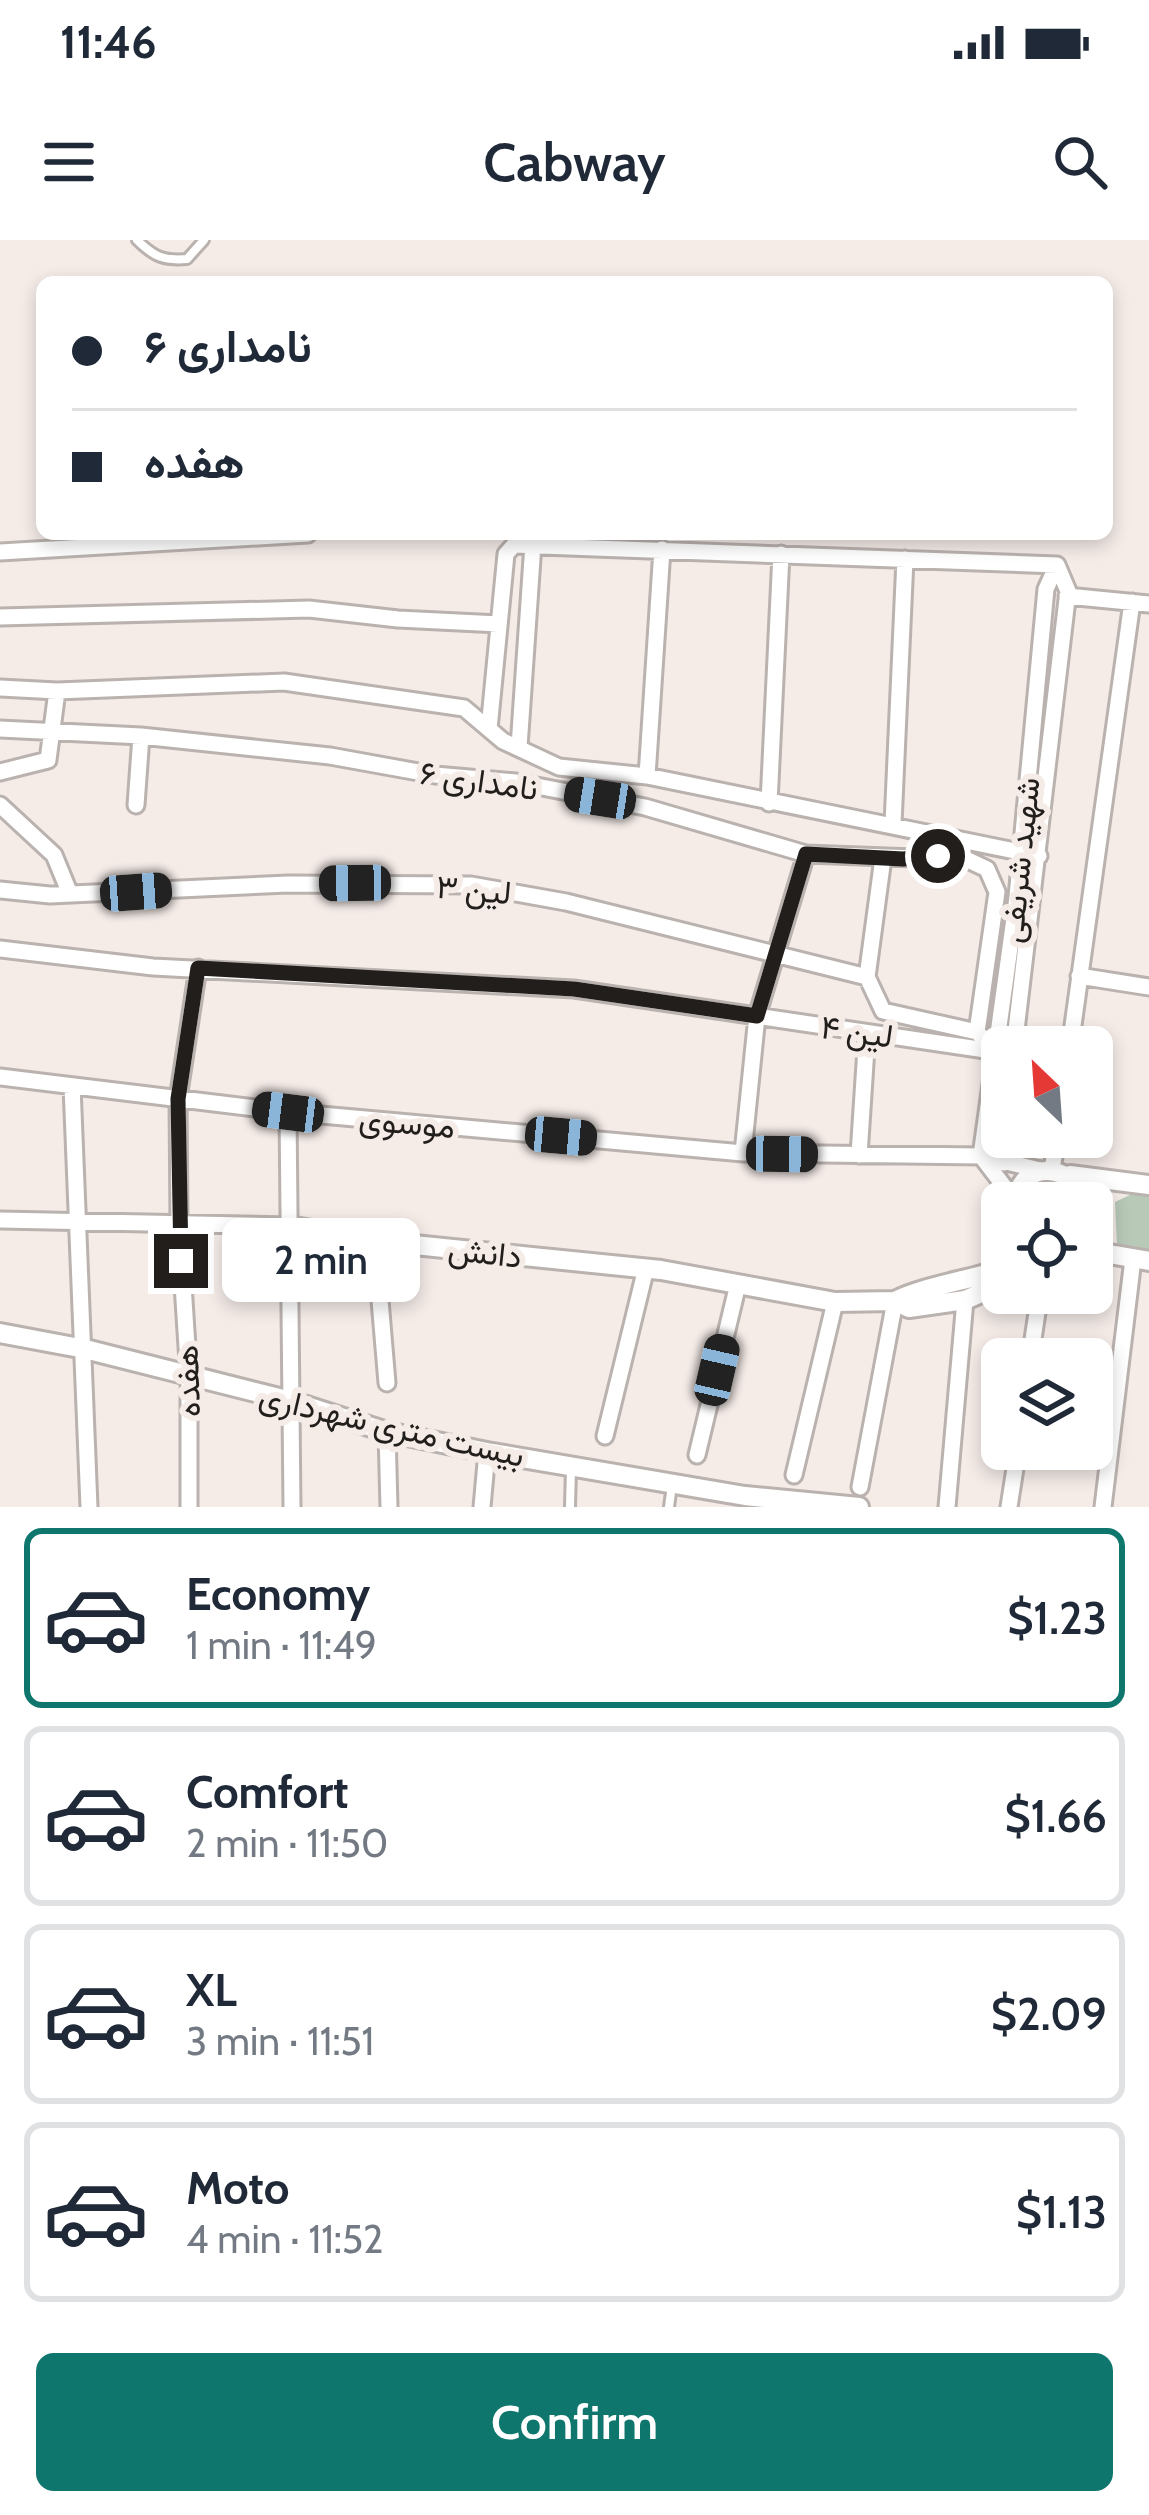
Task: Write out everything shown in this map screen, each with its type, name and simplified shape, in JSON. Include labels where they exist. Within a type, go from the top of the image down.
[{"type":"street","points":[[0,552],[205,540]]},
{"type":"street","points":[[519,747],[533,544]]},
{"type":"street","points":[[489,729],[506,554],[514,545],[1057,565]]},
{"type":"street","points":[[647,776],[662,549]]},
{"type":"street","points":[[769,803],[781,554]]},
{"type":"street","points":[[893,824],[905,559]]},
{"type":"street","name":"شهید شریفی","points":[[1018,1026],[1067,596],[1057,565]]},
{"type":"street","name":"شهید شریفی","points":[[1002,1026],[1046,589],[1057,565]]},
{"type":"street","points":[[1067,596],[1140,603],[1073,1026]]},
{"type":"street","points":[[0,617],[309,609],[499,623]]},
{"type":"street","points":[[0,688],[57,691],[284,682],[464,708],[489,729],[559,766],[647,776],[1039,856]]},
{"type":"street","points":[[0,772],[48,760],[57,691]]},
{"type":"street","name":"نامداری ۶","points":[[0,729],[246,746],[435,775],[516,782],[645,807],[806,854],[968,860],[987,869],[997,892],[977,1032]]},
{"type":"street","points":[[136,805],[141,736]]},
{"type":"street","points":[[0,805],[54,855],[70,895]]},
{"type":"street","points":[[742,1153],[757,1016],[806,854]]},
{"type":"street","points":[[884,858],[867,977],[883,1011],[981,1036]]},
{"type":"street","name":"لین ۳","points":[[0,890],[70,895],[288,884],[471,885],[566,902],[867,977]]},
{"type":"street","name":"لین ۴","points":[[0,949],[131,965],[574,989],[981,1049]]},
{"type":"street","name":"هفده","points":[[189,1507],[178,1099],[198,968]]},
{"type":"street","points":[[1079,976],[1149,987]]},
{"type":"street","points":[[860,1155],[867,1033]]},
{"type":"street","name":"موسوی","points":[[0,1077],[288,1112],[742,1153],[981,1156]]},
{"type":"street","points":[[72,1086],[89,1507]]},
{"type":"street","points":[[288,1112],[292,1507]]},
{"type":"street","name":"موسوی","points":[[988,1158],[1055,1172]]},
{"type":"street","points":[[1004,1158],[1004,1163]]},
{"type":"street","points":[[1055,1172],[1056,1158]]},
{"type":"street","points":[[1055,1172],[1074,1182]]},
{"type":"street","points":[[1025,1182],[1055,1172],[1149,1182]]},
{"type":"street","points":[[1113,1187],[1122,1181]]},
{"type":"street","name":"دانش","points":[[0,1220],[289,1226],[375,1241],[646,1268],[835,1302],[895,1301],[981,1277]]},
{"type":"street","points":[[375,1241],[387,1383]]},
{"type":"street","points":[[1103,1507],[1132,1259]]},
{"type":"street","points":[[605,1436],[646,1268]]},
{"type":"street","points":[[697,1455],[738,1284]]},
{"type":"street","name":"دانش","points":[[895,1301],[909,1308],[981,1293]]},
{"type":"street","points":[[947,1507],[965,1300]]},
{"type":"street","points":[[860,1497],[895,1301]]},
{"type":"street","points":[[794,1475],[835,1302]]},
{"type":"street","name":"بیست متری شهرداری","points":[[0,1333],[85,1349],[291,1401],[387,1432],[672,1484],[744,1502],[834,1506],[860,1497]]},
{"type":"street","points":[[387,1432],[388,1507]]},
{"type":"street","points":[[482,1507],[487,1452]]},
{"type":"street","points":[[1010,1507],[1015,1470]]},
{"type":"lane","points":[[137,240],[166,261],[187,259],[204,240]]},
{"type":"lane","points":[[569,1507],[571,1466]]},
{"type":"lane","points":[[669,1507],[672,1484]]},
{"type":"green space","points":[[1136,1192],[1149,1195],[1149,1251],[1117,1247],[1115,1202]]},
{"type":"route","points":[[181,1261],[178,1099],[198,968],[574,989],[757,1016],[806,854],[938,856]]}]
